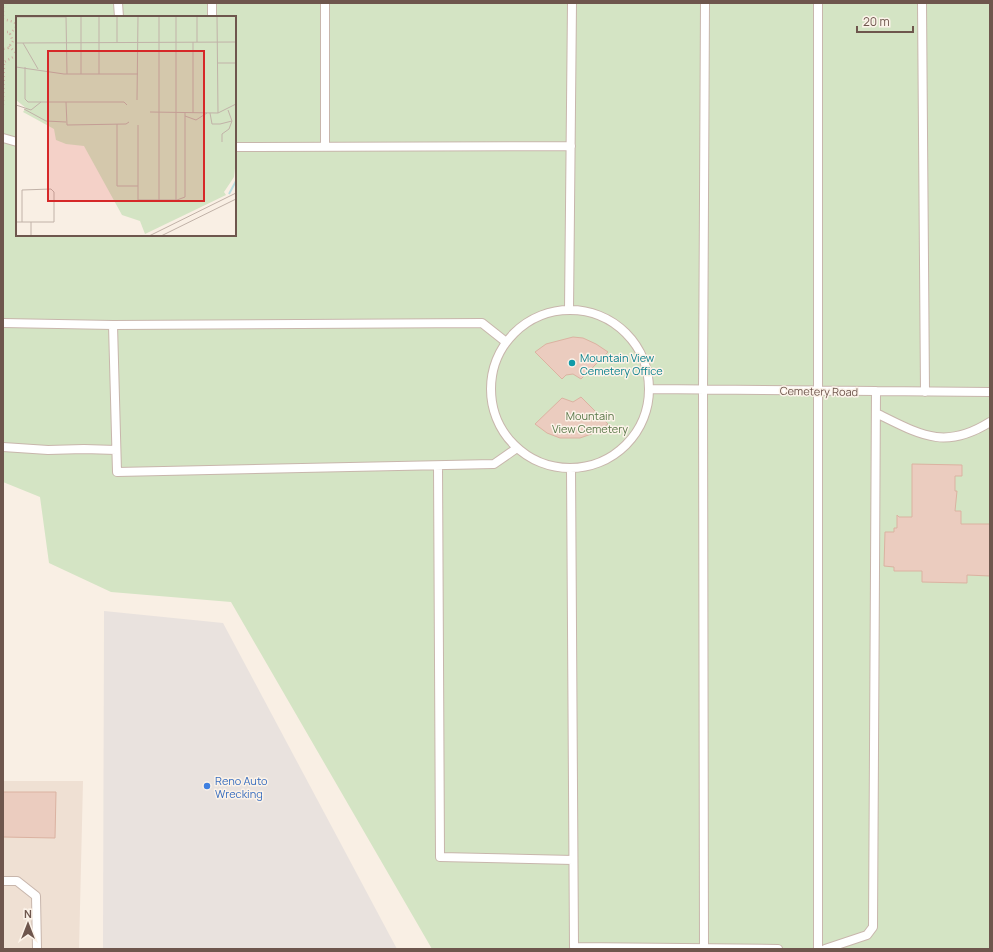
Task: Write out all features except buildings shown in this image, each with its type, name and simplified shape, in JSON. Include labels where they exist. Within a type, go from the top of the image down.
[{"type":"lane","points":[[118,3],[119,16]]},
{"type":"lane","points":[[212,3],[212,16]]},
{"type":"lane","points":[[325,3],[325,146]]},
{"type":"lane","points":[[569,310],[572,3]]},
{"type":"lane","points":[[704,948],[703,389],[705,3]]},
{"type":"lane","points":[[818,3],[818,949]]},
{"type":"lane","points":[[922,3],[925,392]]},
{"type":"lane","points":[[3,138],[16,142]]},
{"type":"lane","points":[[236,147],[571,146]]},
{"type":"lane","points":[[569,310],[597,314],[611,321],[622,330],[640,352],[646,366],[649,389],[646,409],[641,423],[624,446],[599,462],[571,468],[556,467],[542,463],[517,448],[499,425],[491,397],[490,382],[493,368],[506,342],[515,331],[540,315],[569,310]]},
{"type":"lane","points":[[3,323],[113,325],[482,323],[506,342]]},
{"type":"lane","points":[[113,325],[117,472],[494,464],[517,448]]},
{"type":"lane","name":"Cemetery Road","points":[[649,389],[990,392]]},
{"type":"lane","points":[[825,949],[867,935],[873,927],[876,391]]},
{"type":"lane","points":[[876,413],[922,435],[945,438],[978,430],[990,422]]},
{"type":"lane","points":[[3,447],[48,450],[84,448],[116,450]]},
{"type":"lane","points":[[438,466],[440,857],[574,860]]},
{"type":"lane","points":[[571,468],[574,947],[778,949]]},
{"type":"lane","points":[[3,881],[17,881],[36,896],[37,949]]},
{"type":"path","points":[[3,3],[3,19],[16,24]]},
{"type":"path","points":[[10,34],[16,26]]},
{"type":"path","points":[[3,32],[10,34],[13,40],[9,46],[3,49]]},
{"type":"path","points":[[9,46],[16,53]]},
{"type":"path","points":[[3,105],[3,62],[16,55]]},
{"type":"shaded area","name":"Reno Auto Wrecking","points":[[104,611],[223,623],[397,949],[103,949]]},
{"type":"shaded area","points":[[3,781],[83,781],[79,949],[3,949]]},
{"type":"green space","name":"Mountain View Cemetery","points":[[3,3],[990,3],[990,949],[432,949],[231,602],[111,592],[49,563],[40,497],[3,482]]},
{"type":"place","name":"Mountain View Cemetery Office","points":[[572,363]]},
{"type":"place","name":"Reno Auto Wrecking","points":[[207,786]]}]
